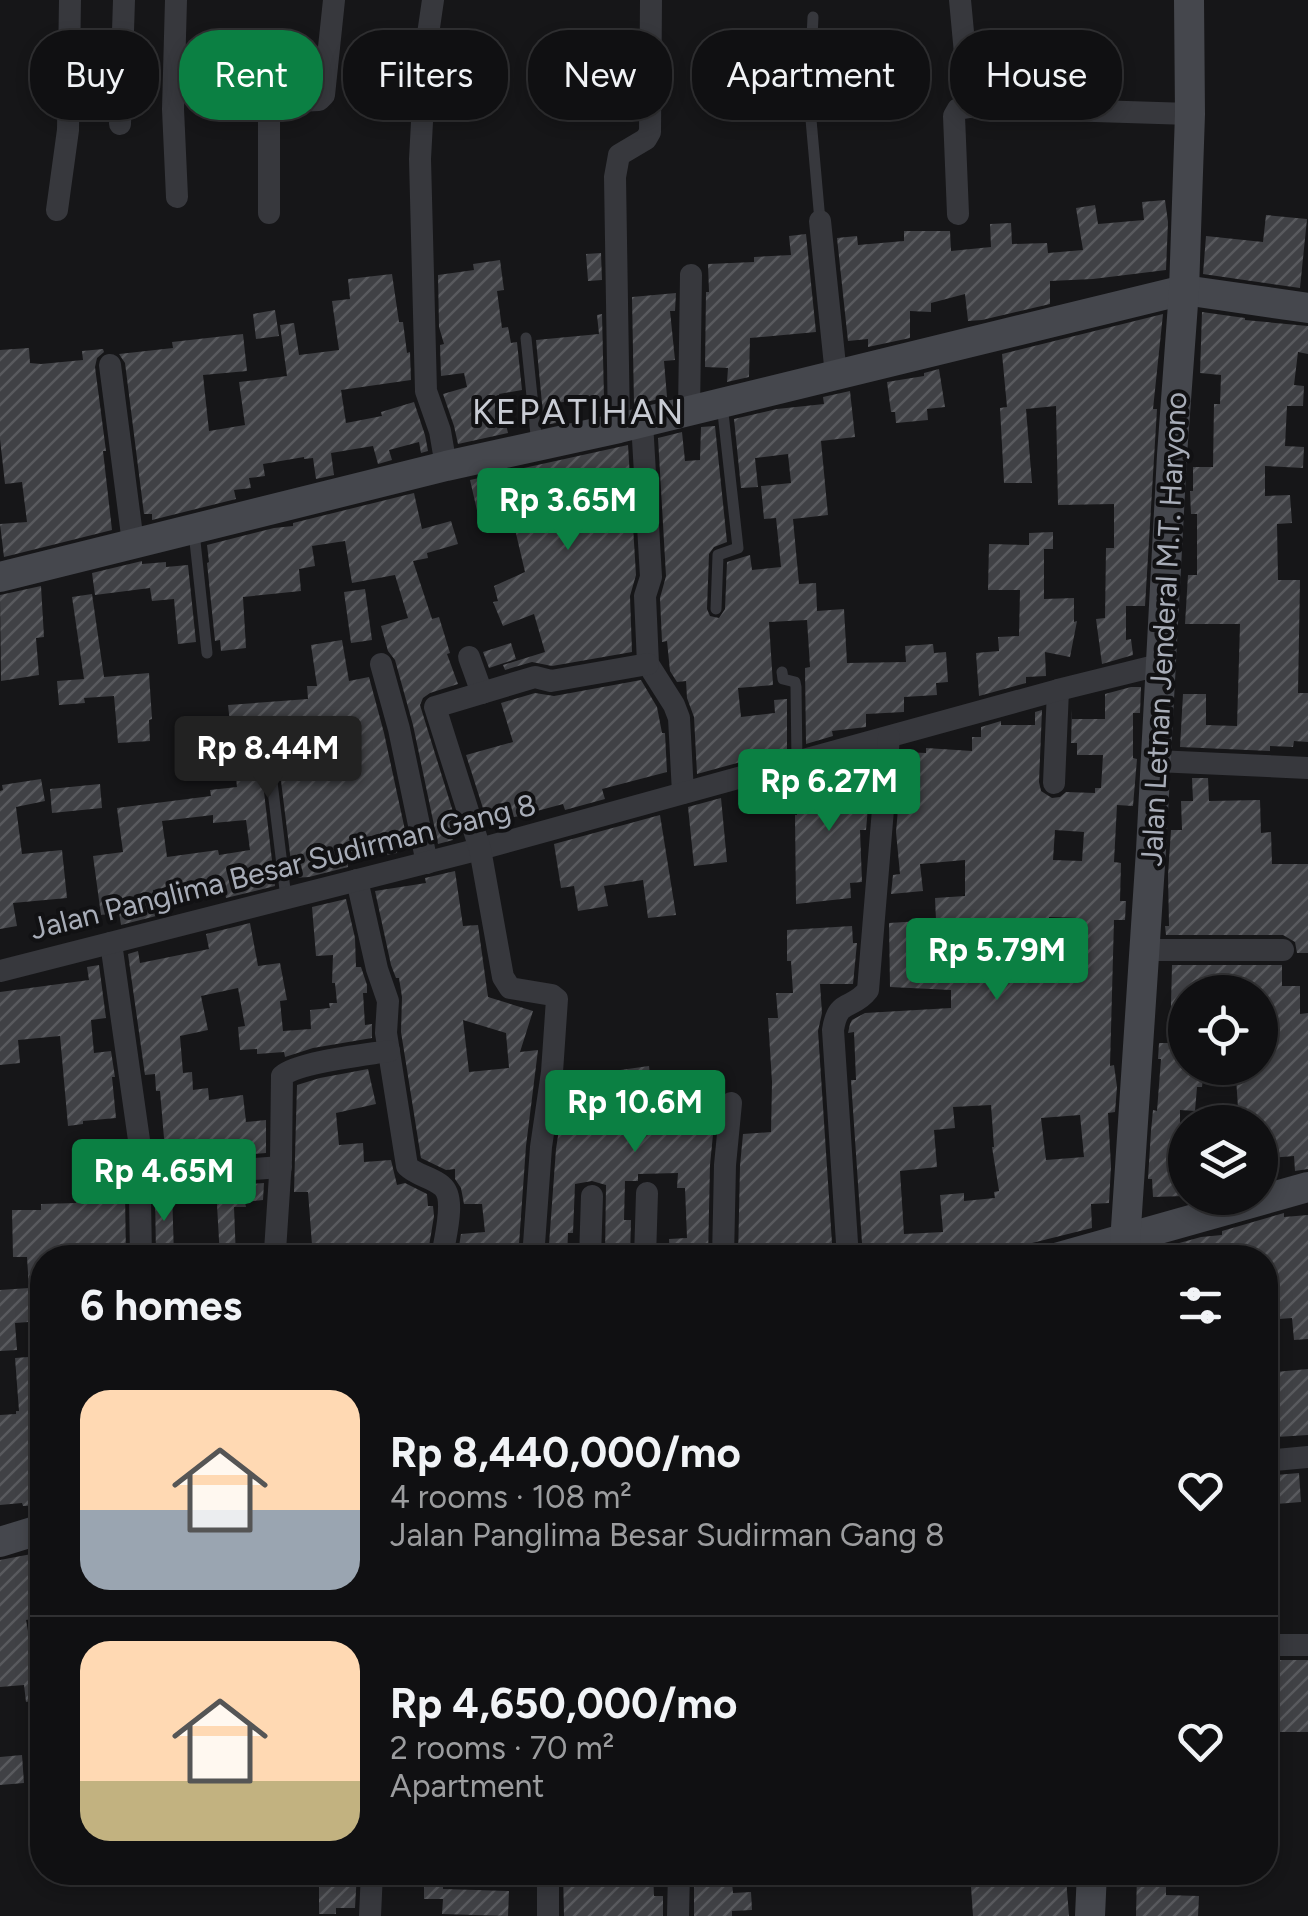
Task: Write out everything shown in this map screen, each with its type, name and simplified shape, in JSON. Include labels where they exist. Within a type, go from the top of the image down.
[{"type":"street","points":[[57,210],[68,130],[70,0]]},
{"type":"street","points":[[120,124],[124,0]]},
{"type":"street","points":[[176,0],[173,108],[178,197]]},
{"type":"street","points":[[269,212],[269,109],[276,102],[319,100],[324,95],[334,0]]},
{"type":"street","points":[[433,0],[426,48],[420,159],[426,391],[440,431],[446,466]]},
{"type":"street","points":[[651,0],[650,132],[619,155],[615,178],[630,425],[651,577],[645,596],[648,664],[679,718],[683,794]]},
{"type":"street","points":[[960,0],[963,30]]},
{"type":"street","name":"Jalan Letnan Jenderal M.T. Haryono","points":[[1125,1245],[1184,290],[1189,0]]},
{"type":"street","points":[[1122,112],[1190,114]]},
{"type":"street","points":[[954,120],[958,214]]},
{"type":"street","points":[[820,221],[836,375]]},
{"type":"street","points":[[689,411],[690,276]]},
{"type":"street","points":[[0,577],[1184,290],[1308,308]]},
{"type":"street","points":[[110,365],[133,543]]},
{"type":"street","points":[[469,657],[482,693]]},
{"type":"street","points":[[380,664],[399,729],[427,862]]},
{"type":"street","points":[[535,1245],[557,999],[506,984],[480,849],[435,707],[535,677],[551,680],[648,664]]},
{"type":"street","name":"Jalan Panglima Besar Sudirman Gang 8","points":[[0,971],[480,849],[1058,690],[1159,666]]},
{"type":"street","points":[[1054,783],[1058,690]]},
{"type":"street","points":[[847,1245],[833,1030],[840,1008],[868,990],[888,737]]},
{"type":"street","points":[[1156,761],[1308,768]]},
{"type":"street","points":[[357,880],[388,1000],[386,1033],[407,1166],[438,1183],[450,1197],[444,1245]]},
{"type":"street","points":[[111,943],[137,1118],[141,1245]]},
{"type":"street","points":[[1145,950],[1282,950]]},
{"type":"street","points":[[276,1245],[282,1076],[389,1051]]},
{"type":"street","points":[[723,1245],[724,1165],[731,1103]]},
{"type":"street","points":[[140,1177],[281,1167]]},
{"type":"street","points":[[1137,1245],[1308,1187]]},
{"type":"street","points":[[645,1245],[647,1193]]},
{"type":"street","points":[[590,1245],[592,1196]]},
{"type":"street","points":[[1278,1459],[1308,1457]]},
{"type":"street","points":[[0,1542],[30,1533]]},
{"type":"street","points":[[1278,1645],[1308,1645]]},
{"type":"street","points":[[370,1916],[371,1885]]},
{"type":"street","points":[[548,1885],[548,1916]]},
{"type":"street","points":[[678,1916],[679,1885]]},
{"type":"street","points":[[1090,1916],[1091,1885]]},
{"type":"lane","points":[[813,17],[809,97],[820,221]]},
{"type":"lane","points":[[526,338],[537,445]]},
{"type":"lane","points":[[716,609],[718,555],[738,548],[722,403]]},
{"type":"lane","points":[[194,528],[206,653]]},
{"type":"lane","points":[[782,672],[783,678],[796,687],[797,762]]},
{"type":"lane","points":[[271,774],[286,898]]},
{"type":"building","points":[[1165,200],[1166,270],[1050,281],[1050,304],[982,320],[968,321],[965,294],[931,303],[931,312],[910,311],[910,338],[868,347],[868,339],[848,341],[837,238],[857,236],[858,245],[904,241],[904,231],[950,231],[951,251],[991,247],[990,224],[1011,223],[1012,244],[1047,243],[1048,253],[1083,250],[1076,208],[1095,205],[1098,224],[1144,220],[1142,202]]},
{"type":"building","points":[[1266,215],[1307,219],[1300,288],[1203,274],[1206,236],[1263,242]]},
{"type":"building","points":[[806,234],[816,332],[750,338],[749,377],[727,382],[728,368],[705,367],[708,264],[791,255],[789,236]]},
{"type":"building","points":[[601,253],[602,280],[588,281],[586,254]]},
{"type":"building","points":[[500,260],[504,290],[497,291],[502,328],[508,327],[511,343],[517,342],[522,390],[499,394],[508,433],[458,444],[443,394],[467,387],[464,373],[441,376],[440,345],[444,344],[439,327],[438,275],[474,270],[473,264]]},
{"type":"building","points":[[392,274],[399,322],[403,322],[407,353],[410,352],[411,380],[341,390],[346,423],[382,416],[381,412],[414,402],[428,451],[421,453],[419,442],[389,450],[392,460],[378,464],[373,446],[331,453],[334,475],[316,479],[313,458],[263,464],[265,476],[249,478],[251,488],[234,490],[236,499],[152,520],[152,514],[144,514],[125,363],[119,354],[173,348],[172,342],[243,334],[247,371],[203,375],[209,431],[245,425],[239,382],[287,376],[280,325],[294,323],[299,355],[339,350],[332,301],[350,299],[348,279]]},
{"type":"building","points":[[676,293],[675,311],[670,311],[675,360],[664,361],[667,397],[634,405],[632,297]]},
{"type":"building","points":[[275,310],[279,336],[256,339],[253,314]]},
{"type":"building","points":[[1202,312],[1308,326],[1308,354],[1298,352],[1294,385],[1304,386],[1303,406],[1287,406],[1285,446],[1304,447],[1303,468],[1265,466],[1265,496],[1290,495],[1292,523],[1277,524],[1278,580],[1300,580],[1298,693],[1308,693],[1308,742],[1294,741],[1293,747],[1270,746],[1270,751],[1180,747],[1183,694],[1206,694],[1206,725],[1237,726],[1240,624],[1185,624],[1188,575],[1197,575],[1197,514],[1191,514],[1190,491],[1193,467],[1213,467],[1214,404],[1220,404],[1221,375],[1200,373]]},
{"type":"building","points":[[602,314],[604,398],[553,403],[556,423],[544,425],[536,340],[599,334],[597,315]]},
{"type":"building","points":[[1163,314],[1153,409],[1157,409],[1145,606],[1126,606],[1126,640],[1131,639],[1133,655],[1102,664],[1096,619],[1105,618],[1106,548],[1114,548],[1114,504],[1058,505],[1056,406],[1026,409],[1032,483],[1004,483],[1000,408],[1007,407],[1002,354]]},
{"type":"building","points":[[29,348],[30,363],[41,364],[83,360],[82,351],[103,349],[95,367],[112,530],[4,557],[0,524],[27,522],[22,482],[5,484],[0,439],[0,350]]},
{"type":"building","points":[[939,369],[945,407],[927,409],[928,420],[896,423],[887,382],[924,376]]},
{"type":"building","points":[[850,391],[855,437],[821,441],[828,515],[793,519],[799,584],[816,583],[817,611],[844,609],[847,663],[906,662],[905,646],[933,644],[934,653],[946,652],[948,682],[936,683],[937,695],[904,697],[904,712],[866,714],[866,727],[832,731],[833,736],[806,744],[805,668],[810,667],[807,620],[769,622],[773,685],[738,688],[741,717],[775,713],[774,700],[787,699],[787,749],[748,754],[748,760],[697,774],[694,717],[686,681],[677,682],[670,671],[667,641],[662,642],[660,598],[666,576],[658,438],[682,432],[685,461],[700,460],[701,427],[715,426],[727,542],[714,547],[709,554],[707,609],[710,616],[719,618],[725,609],[727,562],[750,555],[752,570],[781,567],[776,518],[764,519],[761,486],[791,483],[788,454],[755,458],[758,487],[741,488],[734,419],[824,404],[823,397]]},
{"type":"building","points":[[628,445],[636,575],[630,596],[632,652],[552,666],[532,662],[505,670],[503,665],[545,652],[534,614],[503,626],[493,602],[498,601],[494,586],[525,572],[514,525],[482,532],[470,480]]},
{"type":"building","points":[[414,493],[422,529],[451,521],[458,544],[413,561],[432,619],[439,617],[458,684],[430,693],[420,705],[458,828],[451,830],[453,840],[438,844],[413,725],[381,626],[408,618],[395,575],[352,583],[345,541],[312,546],[315,566],[299,569],[301,591],[243,597],[246,648],[221,651],[220,640],[215,641],[207,563],[207,545]]},
{"type":"building","points":[[1053,532],[1053,549],[1044,549],[1044,599],[1074,598],[1074,622],[1077,621],[1070,657],[1045,652],[1046,676],[1026,677],[1026,683],[979,696],[976,653],[999,651],[998,637],[1019,636],[1020,590],[988,590],[989,544],[1029,545],[1029,533]]},
{"type":"building","points":[[142,561],[166,562],[166,567],[188,565],[196,642],[178,644],[174,599],[152,601],[150,588],[95,595],[92,573]]},
{"type":"building","points":[[41,586],[44,637],[36,638],[39,675],[1,681],[0,595]]},
{"type":"building","points":[[365,589],[372,640],[351,643],[344,592]]},
{"type":"building","points":[[92,594],[104,677],[149,673],[150,741],[118,743],[114,696],[59,705],[57,681],[84,679],[72,597]]},
{"type":"building","points":[[342,640],[349,681],[369,677],[408,844],[396,846],[397,853],[381,856],[379,847],[346,853],[348,867],[293,878],[280,773],[276,766],[269,765],[262,775],[275,886],[226,898],[225,893],[210,895],[209,885],[153,890],[156,916],[121,925],[119,912],[101,915],[93,856],[123,852],[117,808],[211,796],[210,790],[237,787],[228,705],[308,699],[307,686],[317,686],[311,645]],"holes":[[[213,815],[213,823],[246,820],[250,850],[167,857],[162,821]]]},
{"type":"building","points":[[511,643],[516,659],[489,668],[483,652]]},
{"type":"building","points":[[641,680],[657,707],[665,733],[667,772],[602,789],[605,799],[565,810],[563,804],[488,824],[466,755],[513,742],[501,703],[535,693],[554,696]]},
{"type":"building","points":[[1141,687],[1140,713],[1133,713],[1133,758],[1137,759],[1133,806],[1117,805],[1114,862],[1121,863],[1120,901],[1126,901],[1125,920],[1114,920],[1110,1066],[1114,1065],[1117,1087],[1115,1112],[1108,1113],[1109,1203],[1091,1204],[1092,1228],[1028,1245],[862,1245],[851,1080],[856,1080],[854,1032],[848,1033],[850,1024],[865,1013],[951,1008],[951,990],[890,987],[889,923],[936,920],[935,898],[965,896],[965,860],[920,864],[923,891],[891,894],[893,875],[900,874],[896,832],[903,752],[926,753],[926,748],[972,751],[972,737],[981,737],[981,727],[1001,721],[1001,725],[1035,725],[1035,712],[1042,710],[1041,791],[1052,798],[1066,792],[1095,793],[1095,788],[1101,788],[1103,755],[1077,755],[1077,743],[1071,743],[1072,709],[1072,719],[1105,719],[1105,694]],"holes":[[[1055,830],[1084,832],[1082,861],[1053,860]],[[1049,917],[1079,918],[1079,973],[1046,973]],[[991,1105],[999,1191],[994,1192],[995,1198],[964,1201],[964,1193],[940,1195],[943,1232],[904,1234],[900,1171],[937,1167],[934,1130],[955,1128],[953,1107]],[[1080,1115],[1084,1157],[1046,1160],[1041,1118]]]},
{"type":"building","points":[[832,768],[832,776],[871,773],[866,830],[860,830],[862,882],[850,883],[851,898],[796,904],[797,777]]},
{"type":"building","points":[[1192,778],[1208,778],[1209,801],[1260,800],[1261,833],[1271,832],[1272,864],[1308,864],[1308,953],[1297,953],[1295,942],[1283,935],[1166,935],[1171,830],[1182,830],[1181,801],[1193,801]]},
{"type":"building","points":[[41,779],[45,801],[16,807],[22,854],[62,850],[67,898],[13,903],[17,926],[0,929],[0,791],[2,785]]},
{"type":"building","points":[[100,784],[102,808],[52,813],[50,789]]},
{"type":"building","points":[[721,798],[727,862],[694,866],[688,807]]},
{"type":"building","points":[[660,815],[676,915],[648,918],[643,880],[604,886],[608,906],[578,911],[574,886],[561,888],[554,844]]},
{"type":"building","points":[[455,871],[463,926],[478,925],[488,997],[533,1011],[520,1052],[538,1050],[519,1245],[459,1245],[461,1234],[485,1232],[482,1204],[464,1204],[455,1169],[446,1170],[421,1158],[401,1032],[399,978],[391,965],[375,891],[426,883],[425,878]],"holes":[[[463,1020],[506,1033],[509,1068],[469,1072]]]},
{"type":"building","points":[[346,899],[355,938],[356,967],[361,967],[367,985],[367,993],[363,993],[365,1025],[372,1024],[372,1038],[285,1057],[284,1052],[257,1054],[257,1049],[240,1050],[238,1027],[245,1026],[238,988],[201,996],[208,1030],[180,1036],[183,1073],[192,1072],[193,1090],[208,1088],[209,1100],[243,1095],[246,1122],[266,1120],[266,1153],[154,1161],[154,1151],[165,1150],[160,1091],[156,1091],[155,1074],[145,1075],[128,954],[138,951],[140,963],[209,949],[206,934],[250,923],[258,966],[280,963],[287,1000],[280,1001],[283,1031],[311,1029],[310,1010],[330,1008],[329,1003],[337,1003],[332,983],[333,955],[316,956],[312,907]]},
{"type":"building","points":[[852,926],[853,943],[857,943],[853,984],[820,984],[822,1013],[818,1031],[832,1245],[738,1245],[743,1134],[771,1132],[768,1018],[778,1018],[776,993],[793,993],[787,930]]},
{"type":"building","points":[[99,965],[106,1018],[91,1020],[94,1053],[111,1051],[116,1118],[68,1126],[60,1036],[18,1040],[20,1063],[0,1065],[0,992],[89,980],[87,967]]},
{"type":"building","points":[[1172,965],[1282,965],[1282,986],[1300,986],[1300,1014],[1308,1013],[1308,1169],[1295,1171],[1294,1156],[1278,1157],[1278,1105],[1238,1105],[1236,1085],[1278,1085],[1278,975],[1172,975]]},
{"type":"building","points":[[1159,1043],[1168,1043],[1168,1085],[1202,1085],[1197,1087],[1196,1105],[1168,1105],[1168,1197],[1153,1197],[1152,1179],[1148,1179],[1153,1110],[1157,1111]]},
{"type":"building","points":[[649,1066],[651,1085],[713,1085],[708,1245],[669,1245],[669,1239],[687,1238],[685,1188],[677,1188],[678,1173],[638,1174],[638,1181],[625,1181],[624,1220],[631,1220],[630,1245],[605,1245],[606,1185],[592,1181],[575,1184],[573,1233],[568,1233],[568,1245],[549,1245],[561,1116],[583,1116],[580,1078],[606,1076],[606,1072]]},
{"type":"building","points":[[368,1069],[376,1104],[336,1113],[339,1145],[363,1143],[364,1162],[391,1160],[397,1185],[405,1183],[427,1194],[434,1216],[429,1245],[312,1245],[308,1192],[294,1192],[297,1085]]},
{"type":"building","points":[[108,1174],[109,1193],[125,1192],[126,1245],[30,1245],[30,1322],[15,1323],[17,1350],[0,1351],[0,1290],[29,1288],[27,1257],[13,1257],[12,1210],[41,1210],[41,1204],[76,1203],[75,1176]]},
{"type":"building","points":[[264,1183],[263,1200],[234,1207],[235,1245],[219,1245],[216,1187]]},
{"type":"building","points":[[172,1190],[174,1245],[156,1245],[155,1191]]},
{"type":"building","points":[[1284,1213],[1284,1217],[1308,1215],[1308,1339],[1294,1340],[1292,1318],[1278,1319],[1278,1245],[1172,1245],[1222,1235],[1222,1231]]},
{"type":"building","points":[[30,1357],[30,1506],[0,1505],[0,1415],[19,1411],[15,1358]]},
{"type":"building","points":[[1308,1369],[1308,1435],[1278,1437],[1278,1372]]},
{"type":"building","points":[[1299,1473],[1301,1502],[1278,1504],[1278,1475]]},
{"type":"building","points":[[30,1554],[30,1619],[26,1620],[30,1701],[26,1702],[24,1685],[0,1687],[0,1560]]},
{"type":"building","points":[[1278,1660],[1308,1660],[1308,1732],[1278,1732]]},
{"type":"building","points":[[22,1755],[24,1783],[0,1785],[0,1757]]},
{"type":"building","points":[[319,1885],[356,1885],[355,1908],[336,1908],[336,1914],[319,1914]]},
{"type":"building","points":[[424,1885],[509,1891],[508,1916],[442,1914],[443,1899],[424,1899]]},
{"type":"building","points":[[563,1885],[654,1885],[654,1896],[663,1896],[663,1916],[564,1916]]},
{"type":"building","points":[[694,1885],[732,1885],[733,1893],[751,1892],[752,1910],[732,1911],[732,1916],[694,1916]]},
{"type":"building","points":[[971,1885],[1067,1885],[1069,1916],[973,1916]]},
{"type":"building","points":[[1137,1885],[1166,1885],[1166,1895],[1199,1896],[1198,1916],[1136,1916]]},
{"type":"district","name":"KEPATIHAN","points":[[579,412]]}]
